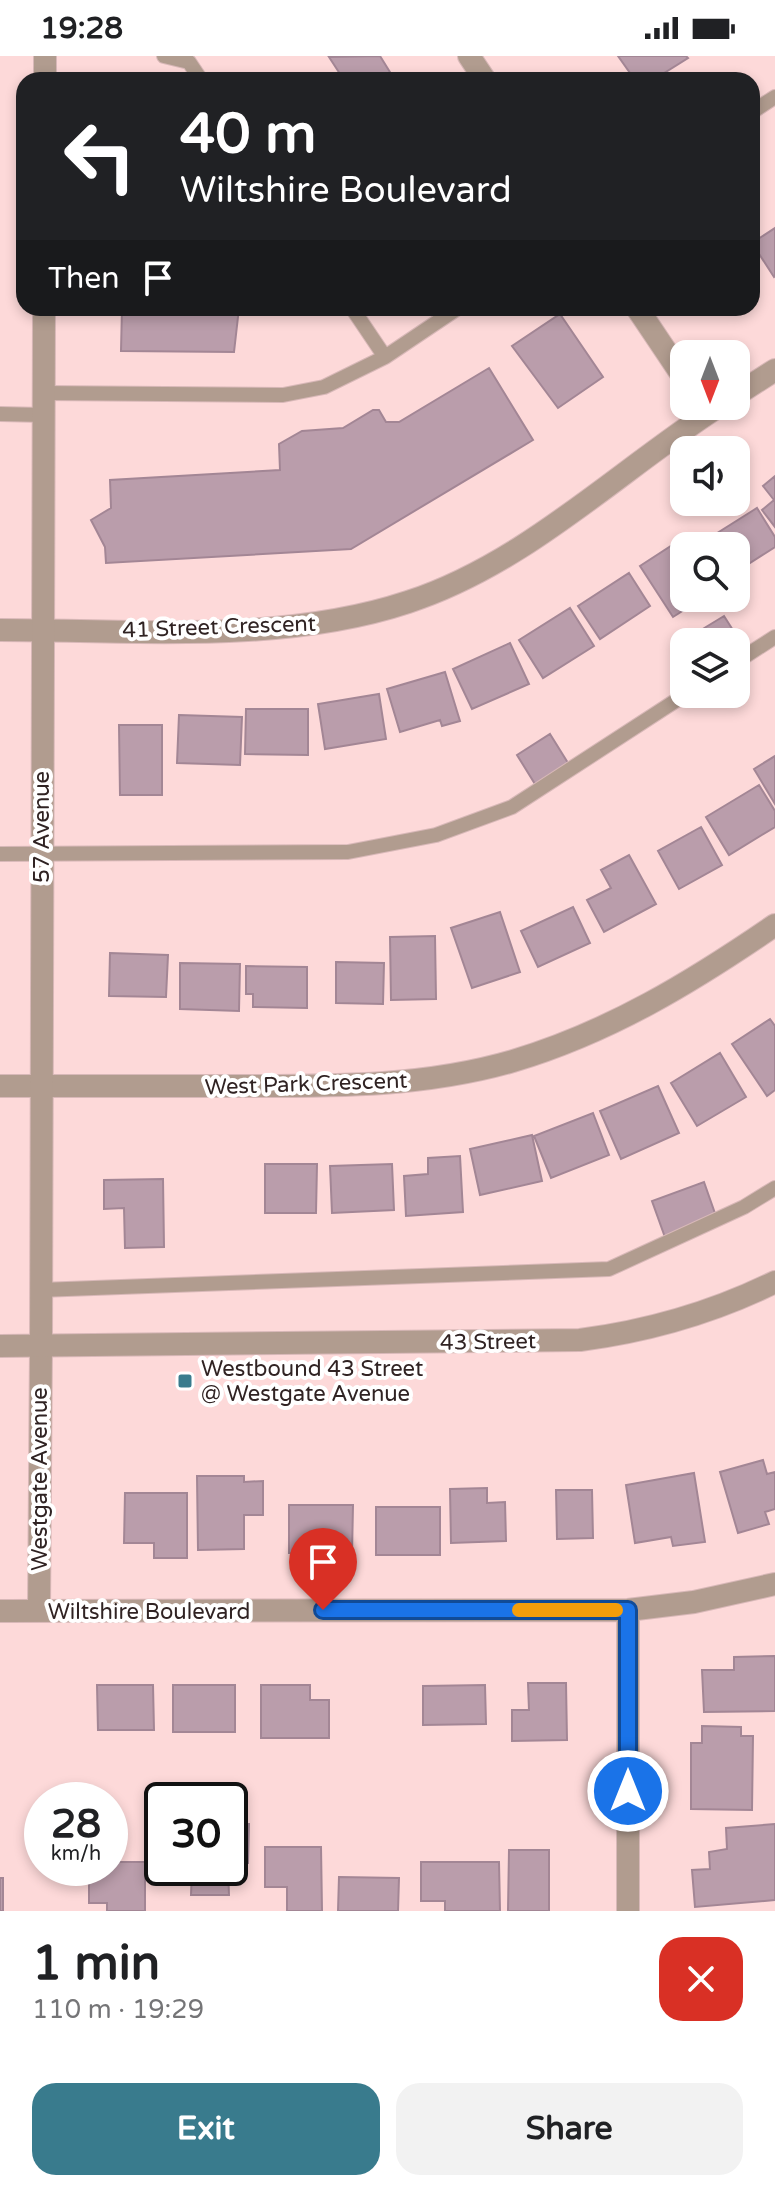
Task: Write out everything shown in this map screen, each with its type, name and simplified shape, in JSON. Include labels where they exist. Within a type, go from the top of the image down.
[{"type":"street","name":"57 Avenue","points":[[41,1346],[44,316]]},
{"type":"street","points":[[642,316],[670,357]]},
{"type":"street","points":[[750,386],[775,370]]},
{"type":"street","name":"41 Street Crescent","points":[[0,630],[293,626],[351,618],[411,602],[473,573],[529,541],[694,420]]},
{"type":"street","name":"West Park Crescent","points":[[0,1086],[349,1086],[466,1072],[525,1057],[609,1025],[697,979],[775,925]]},
{"type":"street","name":"43 Street","points":[[0,1346],[580,1340],[635,1333],[684,1320],[775,1282]]},
{"type":"street","name":"Westgate Avenue","points":[[39,1611],[41,1346]]},
{"type":"street","name":"Wiltshire Boulevard","points":[[0,1611],[628,1610],[694,1602],[775,1584]]},
{"type":"street","points":[[628,1610],[628,1911]]},
{"type":"lane","points":[[164,56],[189,62],[196,72]]},
{"type":"lane","points":[[357,316],[385,357]]},
{"type":"lane","points":[[0,414],[43,404],[283,395],[324,387],[385,357],[446,316]]},
{"type":"lane","points":[[750,653],[775,637]]},
{"type":"lane","points":[[0,854],[348,852],[436,835],[512,807],[670,704]]},
{"type":"lane","points":[[40,1290],[609,1269],[744,1207],[775,1188]]},
{"type":"building","points":[[380,56],[390,72],[339,72],[329,57]]},
{"type":"building","points":[[618,56],[688,58],[666,72],[629,72]]},
{"type":"building","points":[[775,228],[774,277],[760,255],[760,238]]},
{"type":"building","points":[[122,316],[238,316],[234,352],[121,351]]},
{"type":"building","points":[[561,316],[603,377],[558,408],[512,346]]},
{"type":"building","points":[[489,368],[533,440],[351,549],[106,563],[105,547],[91,520],[111,508],[110,480],[280,470],[279,444],[302,431],[343,428],[373,410],[379,410],[386,422],[399,422]]},
{"type":"building","points":[[775,476],[775,527],[762,510],[774,500],[763,486]]},
{"type":"building","points":[[757,508],[775,537],[775,547],[750,563],[750,532],[719,532],[744,516],[750,516]]},
{"type":"building","points":[[670,547],[670,612],[681,612],[673,617],[640,566]]},
{"type":"building","points":[[629,573],[650,606],[600,639],[578,606]]},
{"type":"building","points":[[570,608],[594,646],[543,678],[519,640]]},
{"type":"building","points":[[724,616],[732,628],[704,628]]},
{"type":"building","points":[[510,643],[529,684],[472,709],[453,669]]},
{"type":"building","points":[[445,672],[460,721],[442,726],[440,720],[400,732],[387,689]]},
{"type":"building","points":[[379,694],[386,739],[325,749],[318,704]]},
{"type":"building","points":[[246,709],[308,709],[308,755],[245,754]]},
{"type":"building","points":[[179,715],[242,717],[240,765],[177,763]]},
{"type":"building","points":[[119,725],[162,725],[162,795],[120,795]]},
{"type":"building","points":[[550,734],[568,763],[535,784],[517,755]]},
{"type":"building","points":[[775,756],[775,804],[754,769]]},
{"type":"building","points":[[759,785],[775,811],[775,827],[729,855],[706,817]]},
{"type":"building","points":[[701,827],[722,865],[679,889],[658,851]]},
{"type":"building","points":[[629,855],[656,904],[604,932],[587,900],[611,888],[601,870]]},
{"type":"building","points":[[573,907],[590,943],[538,967],[521,931]]},
{"type":"building","points":[[500,912],[520,972],[472,988],[451,928]]},
{"type":"building","points":[[435,936],[436,999],[391,1000],[390,937]]},
{"type":"building","points":[[110,953],[168,955],[166,997],[109,996]]},
{"type":"building","points":[[336,962],[384,963],[383,1004],[336,1003]]},
{"type":"building","points":[[180,963],[240,964],[239,1011],[180,1009]]},
{"type":"building","points":[[246,966],[307,967],[307,1008],[253,1007],[253,994],[246,994]]},
{"type":"building","points":[[770,1019],[775,1026],[775,1090],[767,1096],[732,1044]]},
{"type":"building","points":[[720,1053],[746,1097],[697,1126],[671,1083]]},
{"type":"building","points":[[658,1086],[679,1133],[621,1159],[600,1111]]},
{"type":"building","points":[[593,1113],[609,1155],[551,1178],[534,1136]]},
{"type":"building","points":[[532,1135],[542,1181],[480,1195],[470,1149]]},
{"type":"building","points":[[460,1156],[463,1212],[406,1216],[404,1176],[428,1174],[428,1158]]},
{"type":"building","points":[[265,1164],[317,1164],[316,1213],[265,1213]]},
{"type":"building","points":[[392,1164],[394,1210],[332,1213],[330,1166]]},
{"type":"building","points":[[163,1179],[164,1247],[125,1248],[124,1208],[104,1209],[104,1180]]},
{"type":"building","points":[[704,1182],[718,1222],[666,1240],[652,1201]]},
{"type":"building","points":[[763,1460],[767,1474],[775,1472],[775,1509],[765,1512],[769,1524],[738,1533],[720,1472]]},
{"type":"building","points":[[694,1473],[705,1542],[673,1546],[671,1537],[635,1543],[626,1485]]},
{"type":"building","points":[[197,1476],[244,1476],[244,1482],[263,1481],[263,1515],[244,1515],[244,1549],[198,1550]]},
{"type":"building","points":[[487,1488],[487,1503],[505,1502],[506,1541],[451,1543],[450,1489]]},
{"type":"building","points":[[556,1490],[592,1490],[593,1538],[557,1539]]},
{"type":"building","points":[[125,1493],[187,1493],[187,1558],[154,1558],[154,1543],[124,1543]]},
{"type":"building","points":[[289,1505],[353,1505],[352,1554],[289,1553]]},
{"type":"building","points":[[376,1507],[440,1507],[440,1555],[376,1555]]},
{"type":"building","points":[[775,1656],[775,1711],[704,1712],[702,1670],[734,1670],[734,1657]]},
{"type":"building","points":[[528,1683],[566,1683],[567,1740],[512,1741],[512,1710],[529,1710]]},
{"type":"building","points":[[97,1685],[153,1685],[154,1730],[98,1730]]},
{"type":"building","points":[[173,1685],[235,1685],[235,1732],[173,1732]]},
{"type":"building","points":[[261,1685],[310,1685],[310,1700],[329,1700],[329,1738],[261,1738]]},
{"type":"building","points":[[485,1685],[486,1724],[423,1725],[423,1686]]},
{"type":"building","points":[[702,1726],[741,1727],[741,1736],[753,1736],[752,1810],[691,1809],[691,1743],[702,1743]]},
{"type":"building","points":[[775,1824],[775,1900],[695,1907],[692,1870],[710,1869],[709,1852],[727,1849],[726,1828]]},
{"type":"building","points":[[265,1847],[321,1847],[322,1911],[287,1911],[287,1887],[265,1887]]},
{"type":"building","points":[[509,1850],[549,1850],[549,1911],[508,1911]]},
{"type":"building","points":[[128,1862],[144,1862],[145,1911],[107,1911],[107,1903],[89,1903],[89,1886],[128,1886]]},
{"type":"building","points":[[421,1862],[499,1862],[500,1911],[445,1911],[445,1901],[421,1901]]},
{"type":"building","points":[[339,1877],[399,1878],[398,1911],[338,1911]]},
{"type":"building","points":[[0,1878],[3,1878],[3,1911],[0,1911]]},
{"type":"building","points":[[191,1886],[229,1886],[229,1895],[191,1895]]},
{"type":"slow traffic","points":[[519,1610],[616,1610]]},
{"type":"place","name":"Westbound 43 Street @ Westgate Avenue","points":[[185,1381]]},
{"type":"route","points":[[323,1610],[628,1610],[628,1791]]}]
